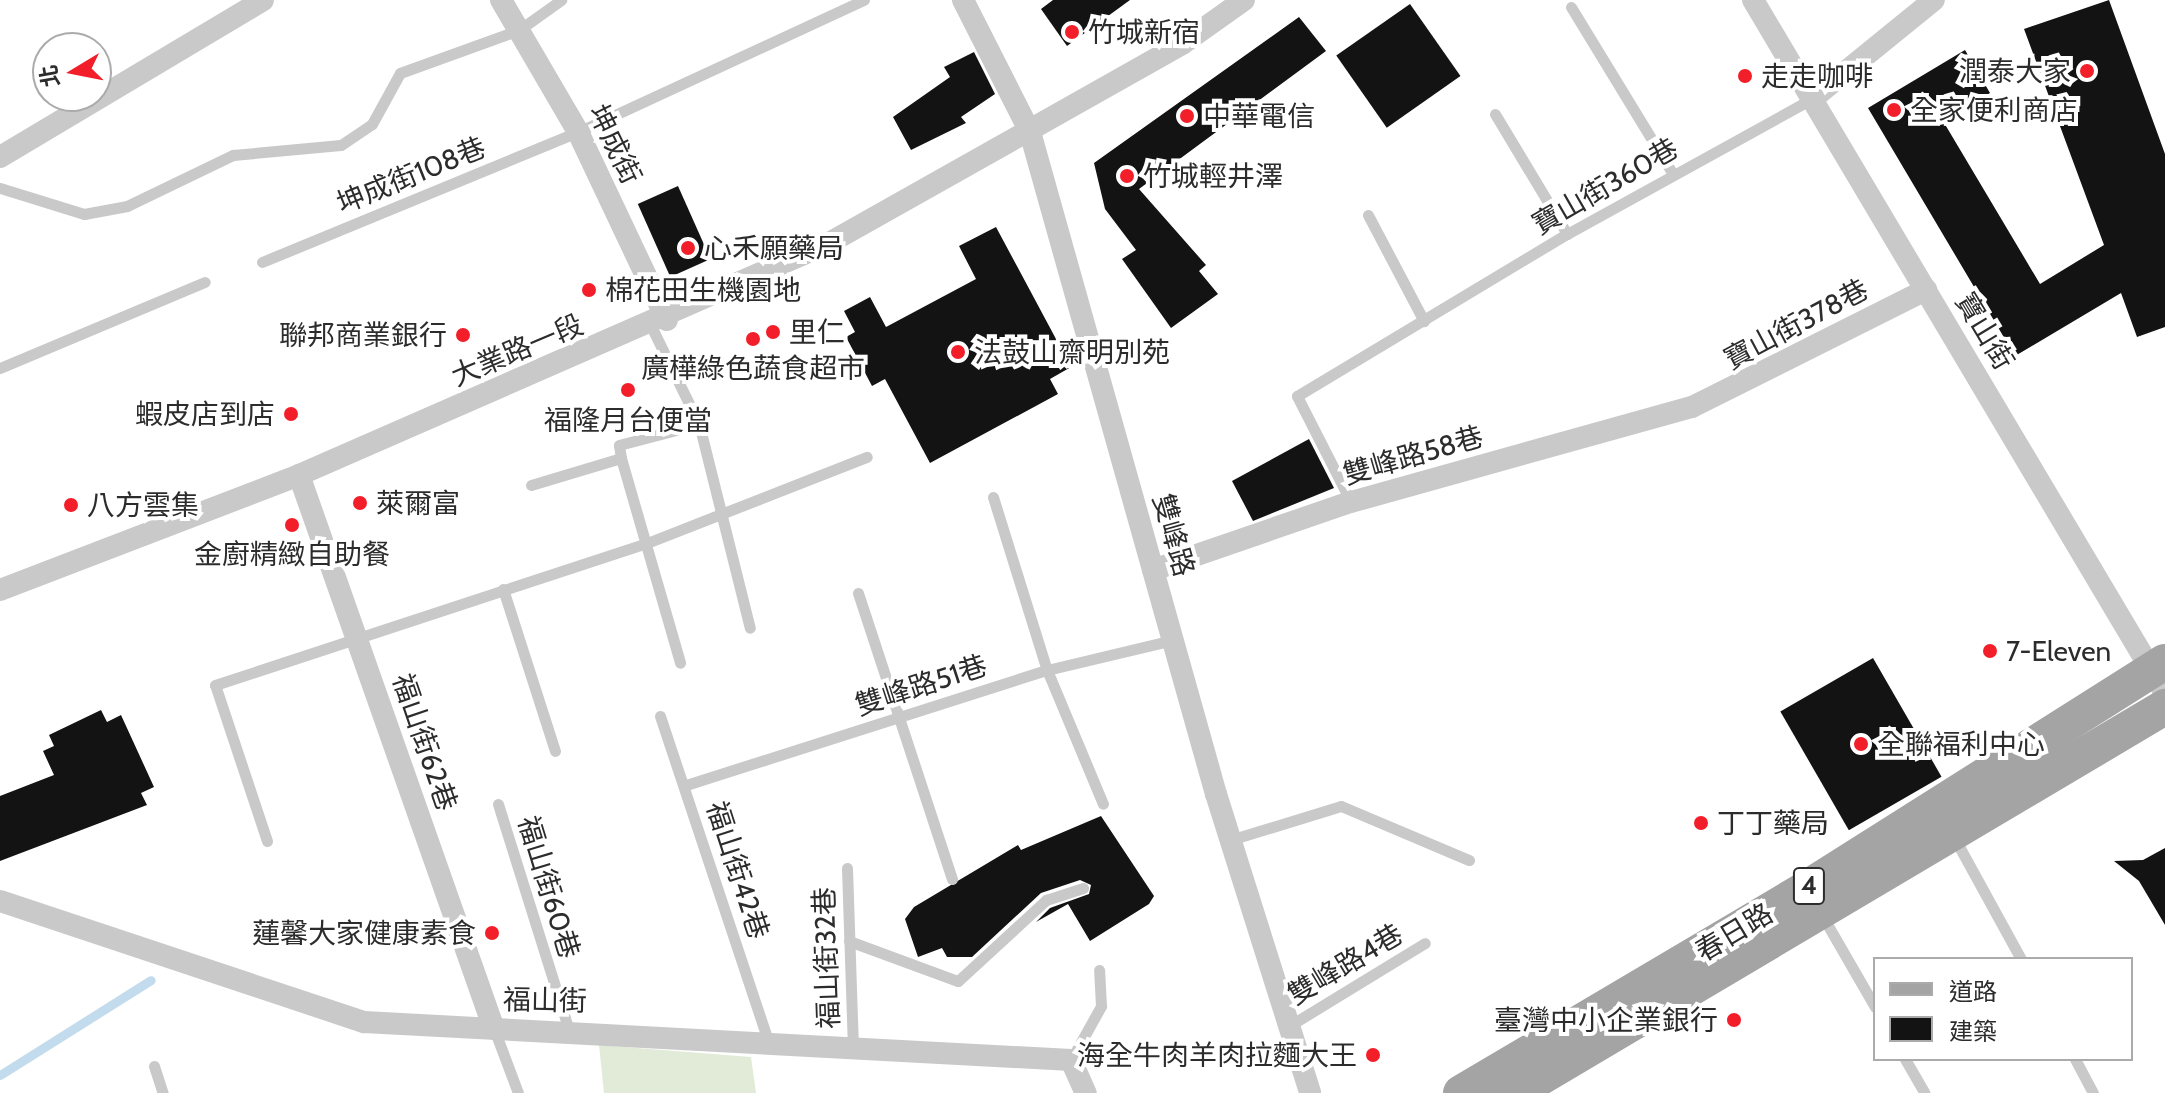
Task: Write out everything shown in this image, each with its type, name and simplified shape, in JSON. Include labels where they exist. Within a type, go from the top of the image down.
[{"type":"main road","name":"春日路","points":[[1514,1093],[2161,675]]},
{"type":"main road","name":"春日路","points":[[1943,817],[2165,707]]},
{"type":"main road","name":"春日路","points":[[1461,1093],[1814,900]]},
{"type":"street","points":[[0,157],[263,0]]},
{"type":"street","name":"坤成街","points":[[501,0],[578,132],[659,323]]},
{"type":"street","name":"雙峰路","points":[[963,0],[1030,132],[1230,840],[1310,1093]]},
{"type":"street","name":"大業路一段","points":[[2,584],[299,475],[659,323],[829,243],[1030,132],[1244,0]]},
{"type":"street","name":"寶山街","points":[[1753,0],[2161,675]]},
{"type":"street","points":[[1812,99],[1934,0]]},
{"type":"street","name":"寶山街378巷","points":[[1692,407],[1926,290]]},
{"type":"street","name":"雙峰路58巷","points":[[1153,570],[1351,502],[1692,407]]},
{"type":"street","name":"福山街62巷","points":[[299,475],[494,1029]]},
{"type":"street","name":"福山街","points":[[0,901],[364,1022],[768,1041],[1071,1060]]},
{"type":"street","points":[[1071,1060],[1086,1093]]},
{"type":"lane","points":[[0,188],[84,214],[127,206],[233,155],[341,145],[372,124],[400,73],[519,30],[561,0]]},
{"type":"lane","name":"坤成街108巷","points":[[262,262],[578,132],[864,0]]},
{"type":"lane","points":[[1571,7],[1673,174]]},
{"type":"lane","name":"寶山街360巷","points":[[1351,502],[1297,396],[1567,234],[1812,99]]},
{"type":"lane","points":[[1495,114],[1567,234]]},
{"type":"lane","points":[[1368,215],[1424,321]]},
{"type":"lane","points":[[0,368],[205,282]]},
{"type":"lane","points":[[659,323],[699,424],[750,628]]},
{"type":"lane","points":[[680,663],[619,445],[699,424]]},
{"type":"lane","points":[[267,841],[215,685],[647,543],[867,457]]},
{"type":"lane","points":[[531,485],[621,458]]},
{"type":"lane","points":[[993,497],[1047,670],[1103,804]]},
{"type":"lane","points":[[503,589],[555,751]]},
{"type":"lane","points":[[858,593],[952,879]]},
{"type":"lane","name":"雙峰路51巷","points":[[686,785],[1047,670],[1173,640]]},
{"type":"lane","name":"福山街42巷","points":[[660,716],[686,785],[768,1041]]},
{"type":"lane","name":"福山街60巷","points":[[498,804],[569,1031]]},
{"type":"lane","points":[[1230,840],[1341,806],[1469,860]]},
{"type":"lane","points":[[1943,817],[2020,957]]},
{"type":"lane","name":"福山街32巷","points":[[847,868],[853,1046]]},
{"type":"lane","points":[[849,941],[958,981],[1046,900],[1083,888]]},
{"type":"lane","points":[[1814,900],[1873,1003]]},
{"type":"lane","name":"雙峰路4巷","points":[[1289,1026],[1425,943]]},
{"type":"lane","points":[[1071,1060],[1101,1006],[1099,970]]},
{"type":"lane","points":[[494,1029],[518,1093]]},
{"type":"lane","points":[[1906,1061],[1925,1093]]},
{"type":"lane","points":[[2076,1061],[2093,1093]]},
{"type":"lane","points":[[154,1066],[163,1093]]},
{"type":"green space","points":[[599,1045],[751,1057],[756,1093],[604,1093]]},
{"type":"building","name":"竹城新宿","points":[[1053,0],[1130,0],[1067,46],[1041,9]]},
{"type":"building","points":[[2109,0],[2165,154],[2165,327],[2137,337],[2121,293],[2015,356],[1868,108],[1965,50],[1990,93],[1943,121],[2040,284],[2104,245],[2024,29]]},
{"type":"building","points":[[1410,4],[1460,76],[1387,128],[1336,56]]},
{"type":"building","name":"竹城輕井澤","points":[[1299,17],[1326,51],[1139,189],[1206,265],[1199,271],[1218,294],[1171,328],[1122,259],[1136,250],[1105,209],[1094,163]]},
{"type":"building","points":[[974,52],[995,94],[961,117],[966,123],[911,150],[893,117],[950,77],[944,67]]},
{"type":"building","points":[[678,186],[711,259],[670,277],[638,204]]},
{"type":"building","name":"法鼓山齋明別苑","points":[[996,227],[1071,367],[1050,379],[1058,394],[930,463],[885,379],[872,386],[846,337],[855,332],[844,311],[870,297],[886,327],[976,279],[959,246]]},
{"type":"building","points":[[1309,439],[1334,488],[1253,521],[1232,481]]},
{"type":"building","name":"全聯福利中心","points":[[1873,658],[1942,777],[1849,830],[1780,712]]},
{"type":"building","points":[[101,710],[107,722],[121,715],[154,787],[141,793],[147,805],[0,861],[0,796],[54,775],[43,751],[54,746],[49,735]]},
{"type":"building","points":[[1101,816],[1154,896],[1149,904],[1090,941],[1068,904],[1036,922],[1050,908],[1089,894],[1091,885],[1080,880],[1041,893],[972,957],[947,957],[942,948],[918,957],[905,919],[914,907],[1018,845],[1021,850]]},
{"type":"building","points":[[2165,848],[2165,925],[2139,881],[2114,861],[2143,860]]},
{"type":"waterway","points":[[0,1075],[151,980]]},
{"type":"place","name":"竹城新宿","points":[[1072,32]]},
{"type":"place","name":"潤泰大家","points":[[2087,71]]},
{"type":"place","name":"走走咖啡","points":[[1745,76]]},
{"type":"place","name":"全家便利商店","points":[[1894,110]]},
{"type":"place","name":"中華電信","points":[[1187,116]]},
{"type":"place","name":"竹城輕井澤","points":[[1127,176]]},
{"type":"place","name":"心禾願藥局","points":[[688,248]]},
{"type":"place","name":"棉花田生機園地","points":[[589,290]]},
{"type":"place","name":"里仁","points":[[773,332]]},
{"type":"place","name":"聯邦商業銀行","points":[[463,335]]},
{"type":"place","name":"廣樺綠色蔬食超市","points":[[753,339]]},
{"type":"place","name":"法鼓山齋明別苑","points":[[958,352]]},
{"type":"place","name":"福隆月台便當","points":[[628,390]]},
{"type":"place","name":"蝦皮店到店","points":[[291,414]]},
{"type":"place","name":"萊爾富","points":[[360,503]]},
{"type":"place","name":"八方雲集","points":[[71,505]]},
{"type":"place","name":"金廚精緻自助餐","points":[[292,525]]},
{"type":"place","name":"7-Eleven","points":[[1990,651]]},
{"type":"place","name":"全聯福利中心","points":[[1861,744]]},
{"type":"place","name":"丁丁藥局","points":[[1701,823]]},
{"type":"place","name":"蓮馨大家健康素食","points":[[492,933]]},
{"type":"place","name":"臺灣中小企業銀行","points":[[1734,1020]]},
{"type":"place","name":"海全牛肉羊肉拉麵大王","points":[[1373,1055]]}]
